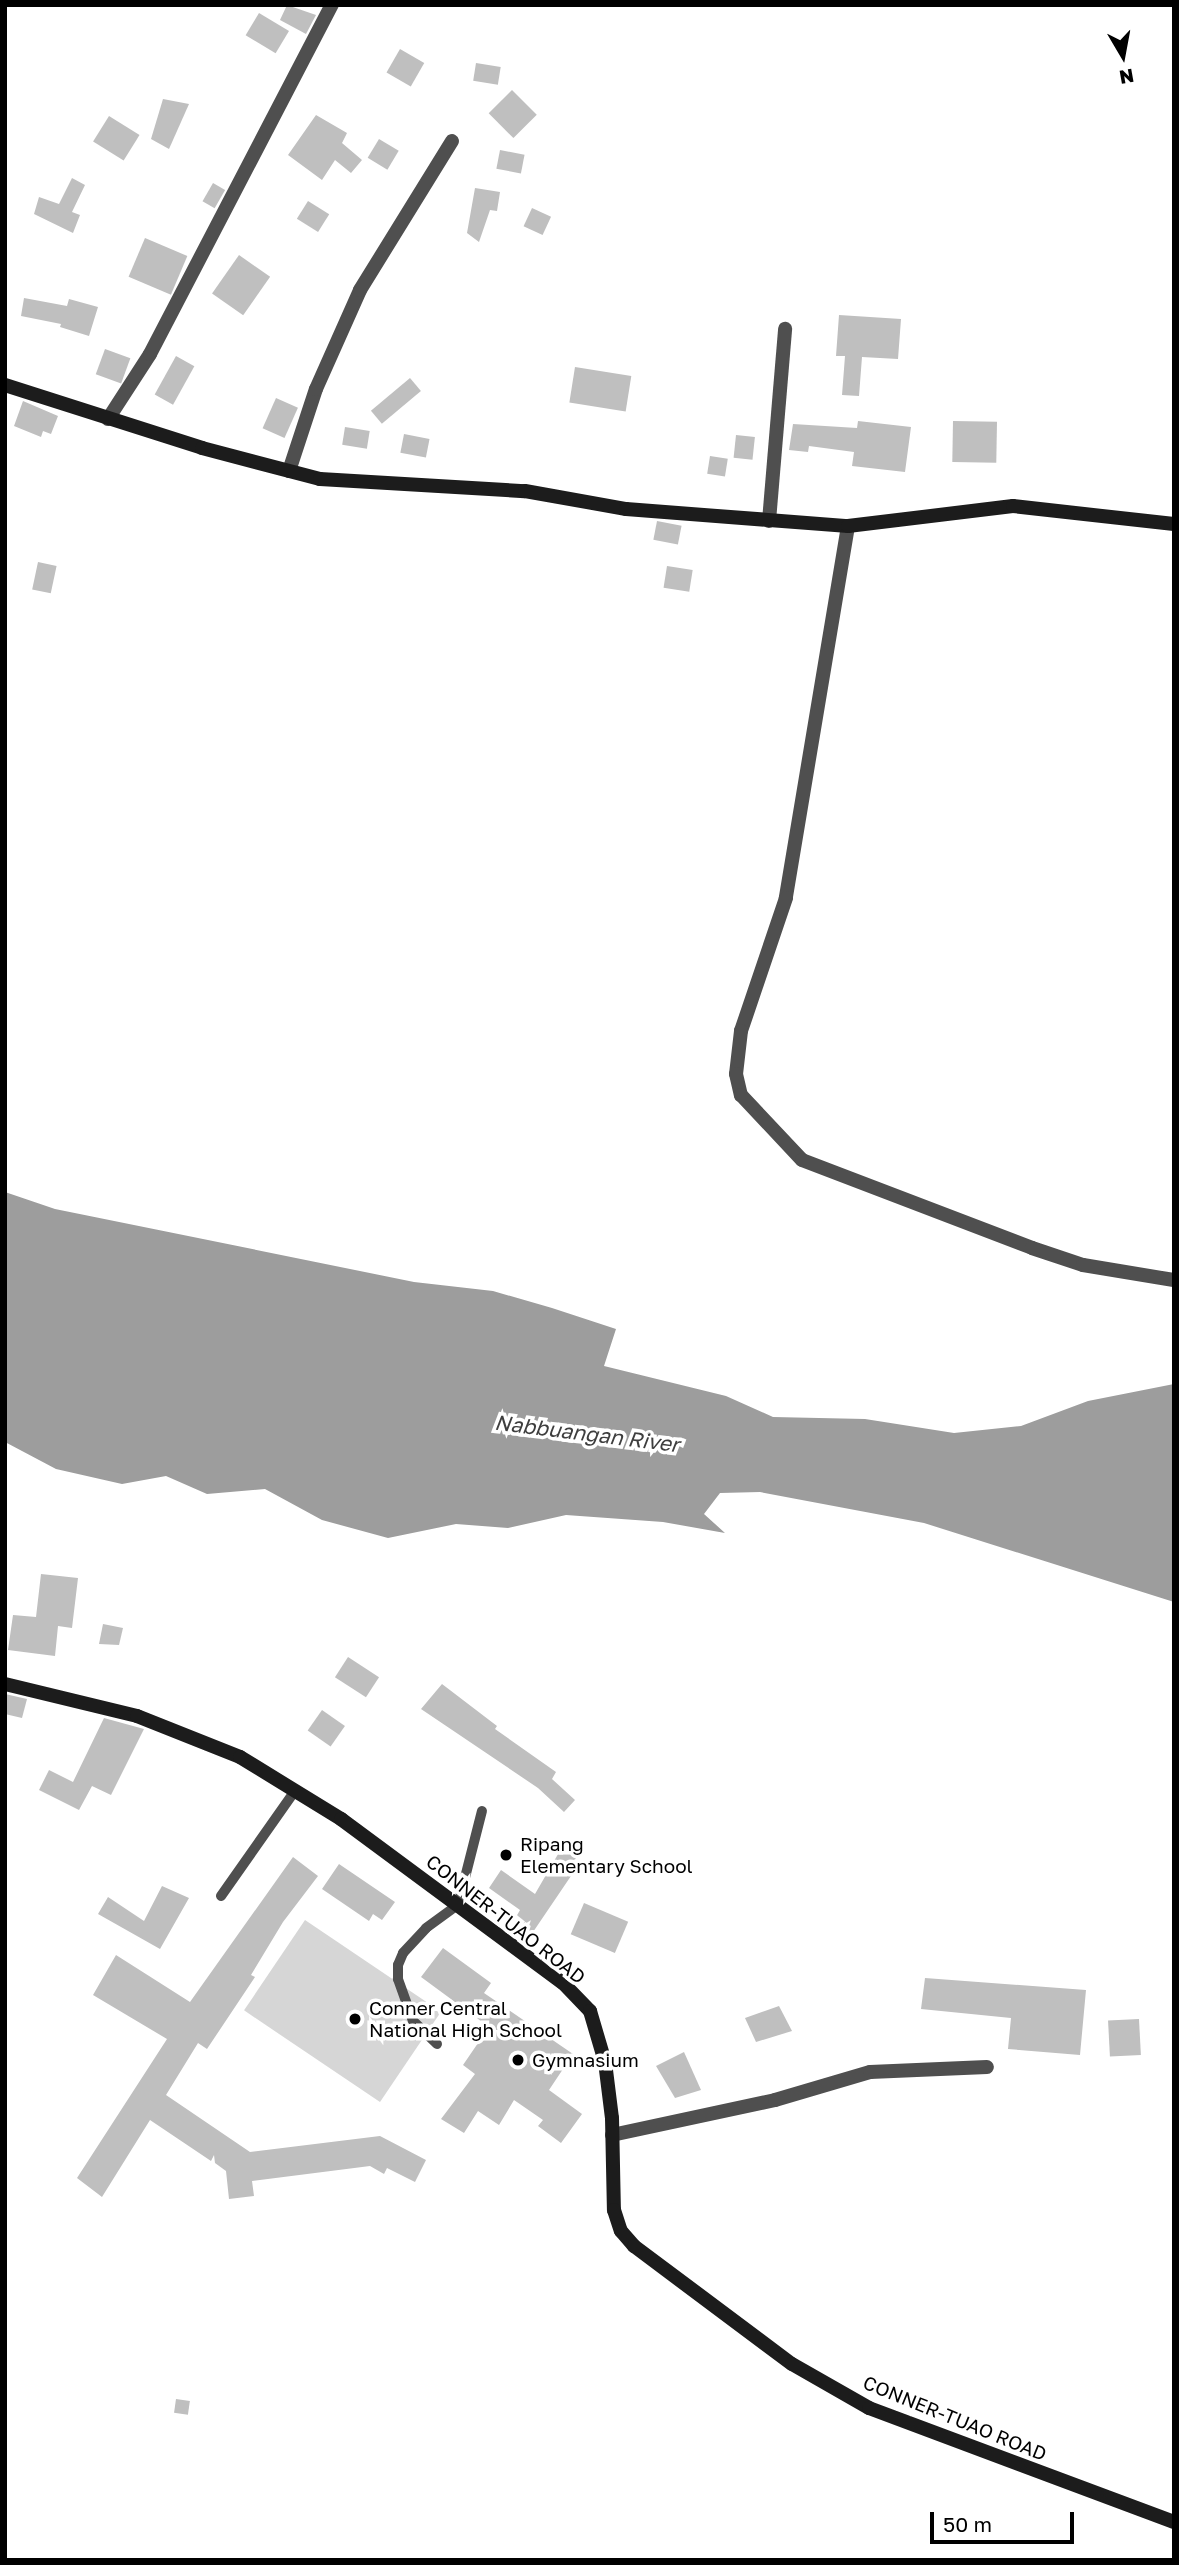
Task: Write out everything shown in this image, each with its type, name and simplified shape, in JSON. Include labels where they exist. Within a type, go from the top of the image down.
[{"type":"main road","points":[[5,385],[108,419],[289,471],[353,482],[525,491],[625,509],[849,526],[1013,506],[1174,524]]},
{"type":"main road","name":"CONNER-TUAO ROAD","points":[[5,1684],[187,1732],[240,1757],[341,1819],[563,1983],[590,2011],[605,2062],[612,2135],[614,2210],[621,2231],[634,2246],[792,2364],[869,2408],[1174,2522]]},
{"type":"street","points":[[108,419],[150,354],[332,5]]},
{"type":"street","points":[[289,471],[316,389],[360,289],[452,141]]},
{"type":"street","points":[[769,521],[785,329]]},
{"type":"street","points":[[849,526],[786,898],[741,1031],[736,1074],[741,1095],[802,1160],[1083,1265],[1174,1280]]},
{"type":"street","points":[[612,2135],[775,2100],[870,2072],[986,2067]]},
{"type":"lane","points":[[221,1896],[294,1792]]},
{"type":"lane","points":[[437,2044],[413,2021],[398,1979],[398,1965],[402,1953],[426,1928],[458,1905],[482,1811]]},
{"type":"shaded area","points":[[305,1920],[441,2012],[380,2102],[244,2010]]},
{"type":"water","name":"Nabbuangan River","points":[[5,1192],[55,1209],[414,1282],[493,1291],[552,1308],[616,1329],[604,1366],[726,1396],[773,1417],[865,1419],[954,1433],[1021,1426],[1088,1401],[1174,1384],[1174,1602],[924,1523],[760,1492],[720,1493],[704,1514],[725,1533],[663,1522],[566,1515],[508,1528],[456,1524],[388,1538],[322,1520],[265,1489],[207,1494],[166,1476],[122,1484],[56,1469],[5,1442]]},
{"type":"building","points":[[287,5],[316,15],[306,34],[280,20]]},
{"type":"building","points":[[259,13],[289,31],[276,53],[246,35]]},
{"type":"building","points":[[400,49],[424,63],[411,86],[386,72]]},
{"type":"building","points":[[476,63],[501,67],[498,85],[473,81]]},
{"type":"building","points":[[512,90],[537,115],[513,138],[489,113]]},
{"type":"building","points":[[163,99],[189,104],[169,149],[151,139]]},
{"type":"building","points":[[316,115],[347,133],[342,143],[362,160],[351,173],[335,160],[322,180],[288,155]]},
{"type":"building","points":[[109,116],[140,135],[124,161],[93,141]]},
{"type":"building","points":[[379,139],[399,151],[387,170],[368,158]]},
{"type":"building","points":[[500,150],[525,155],[521,173],[496,169]]},
{"type":"building","points":[[72,178],[85,185],[72,212],[80,215],[73,233],[34,214],[39,197],[59,204]]},
{"type":"building","points":[[213,183],[225,190],[215,208],[202,201]]},
{"type":"building","points":[[475,188],[500,192],[497,211],[490,210],[479,242],[467,233]]},
{"type":"building","points":[[308,201],[329,214],[318,232],[297,219]]},
{"type":"building","points":[[532,208],[551,217],[543,235],[524,226]]},
{"type":"building","points":[[145,238],[187,256],[171,295],[129,277]]},
{"type":"building","points":[[239,255],[270,277],[243,315],[212,294]]},
{"type":"building","points":[[24,298],[67,306],[69,299],[98,307],[89,336],[60,327],[61,324],[21,316]]},
{"type":"building","points":[[839,315],[901,319],[898,359],[862,357],[859,396],[842,395],[845,356],[836,356]]},
{"type":"building","points":[[105,349],[130,358],[121,384],[96,374]]},
{"type":"building","points":[[176,356],[194,366],[173,405],[155,394]]},
{"type":"building","points":[[575,367],[631,376],[626,411],[569,403]]},
{"type":"building","points":[[410,378],[421,391],[382,424],[371,411]]},
{"type":"building","points":[[276,398],[298,408],[285,438],[263,428]]},
{"type":"building","points":[[23,401],[58,416],[51,434],[43,431],[41,437],[14,426]]},
{"type":"building","points":[[858,421],[911,427],[905,472],[852,466],[854,452],[809,446],[808,452],[789,450],[793,424],[857,428]]},
{"type":"building","points":[[953,421],[997,422],[996,463],[952,462]]},
{"type":"building","points":[[345,427],[370,431],[367,449],[342,445]]},
{"type":"building","points":[[404,434],[430,439],[426,458],[400,453]]},
{"type":"building","points":[[736,435],[755,437],[752,460],[734,458]]},
{"type":"building","points":[[710,456],[728,459],[725,477],[707,474]]},
{"type":"building","points":[[657,521],[682,526],[678,544],[653,540]]},
{"type":"building","points":[[38,562],[57,566],[51,593],[32,589]]},
{"type":"building","points":[[667,566],[693,570],[689,592],[664,588]]},
{"type":"building","points":[[41,1574],[78,1578],[72,1628],[58,1626],[55,1656],[8,1650],[13,1615],[36,1617]]},
{"type":"building","points":[[103,1624],[123,1628],[119,1645],[99,1644]]},
{"type":"building","points":[[348,1657],[379,1677],[366,1697],[335,1677]]},
{"type":"building","points":[[442,1684],[497,1726],[495,1729],[556,1772],[552,1779],[575,1800],[564,1812],[538,1788],[421,1709]]},
{"type":"building","points":[[5,1694],[27,1699],[22,1718],[5,1714]]},
{"type":"building","points":[[322,1710],[345,1726],[331,1747],[308,1730]]},
{"type":"building","points":[[104,1718],[144,1729],[111,1795],[92,1786],[79,1810],[39,1790],[49,1770],[73,1782]]},
{"type":"building","points":[[565,1842],[580,1849],[570,1871],[573,1873],[531,1935],[512,1924],[520,1910],[489,1888],[501,1870],[535,1894]]},
{"type":"building","points":[[293,1857],[318,1876],[283,1922],[251,1975],[255,1977],[207,2049],[198,2043],[166,2095],[250,2152],[380,2136],[426,2160],[415,2182],[387,2168],[384,2174],[370,2166],[252,2181],[254,2196],[229,2199],[226,2171],[215,2163],[214,2155],[211,2161],[150,2120],[102,2197],[77,2178],[167,2039],[93,1995],[116,1955],[190,2002]]},
{"type":"building","points":[[339,1864],[395,1902],[382,1920],[373,1914],[369,1921],[322,1889]]},
{"type":"building","points":[[162,1886],[189,1898],[160,1949],[98,1914],[108,1897],[144,1921]]},
{"type":"building","points":[[584,1903],[628,1922],[615,1953],[571,1934]]},
{"type":"building","points":[[443,1948],[491,1983],[484,1993],[573,2054],[549,2090],[582,2114],[561,2143],[538,2126],[543,2120],[514,2100],[499,2125],[478,2111],[464,2133],[441,2119],[475,2074],[463,2065],[489,2027],[421,1977]]},
{"type":"building","points":[[925,1978],[1086,1990],[1080,2055],[1008,2049],[1011,2018],[921,2009]]},
{"type":"building","points":[[779,2006],[792,2031],[756,2042],[745,2018]]},
{"type":"building","points":[[1139,2019],[1141,2055],[1110,2057],[1108,2021]]},
{"type":"building","points":[[684,2052],[701,2090],[675,2098],[656,2066]]},
{"type":"building","points":[[176,2399],[190,2401],[188,2415],[174,2413]]},
{"type":"place","name":"Ripang Elementary School","points":[[506,1855]]},
{"type":"place","name":"Conner Central National High School","points":[[355,2019]]},
{"type":"place","name":"Gymnasium","points":[[518,2060]]}]
